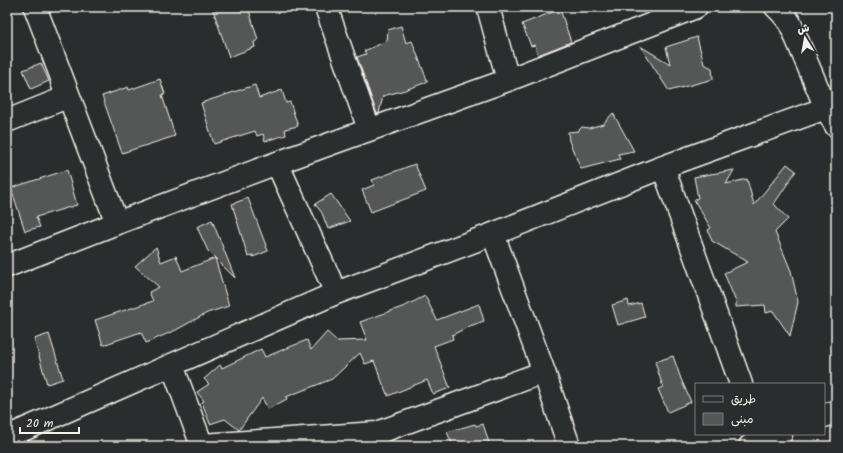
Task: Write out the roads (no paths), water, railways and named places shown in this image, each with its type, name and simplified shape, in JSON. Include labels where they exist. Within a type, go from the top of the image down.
[{"type":"street","points":[[7,121],[67,97],[34,7]]},
{"type":"street","points":[[34,7],[117,223]]},
{"type":"street","points":[[326,7],[368,129]]},
{"type":"street","points":[[488,7],[508,80]]},
{"type":"street","points":[[7,266],[368,129],[508,80],[696,7]]},
{"type":"street","points":[[7,437],[336,294],[494,234],[663,167],[831,117],[790,24],[776,7]]},
{"type":"street","points":[[277,163],[336,294]]},
{"type":"street","points":[[663,167],[741,383]]},
{"type":"street","points":[[494,234],[569,446]]},
{"type":"street","points":[[172,365],[202,446],[376,433],[544,372]]},
{"type":"street","points":[[825,416],[836,411]]}]
